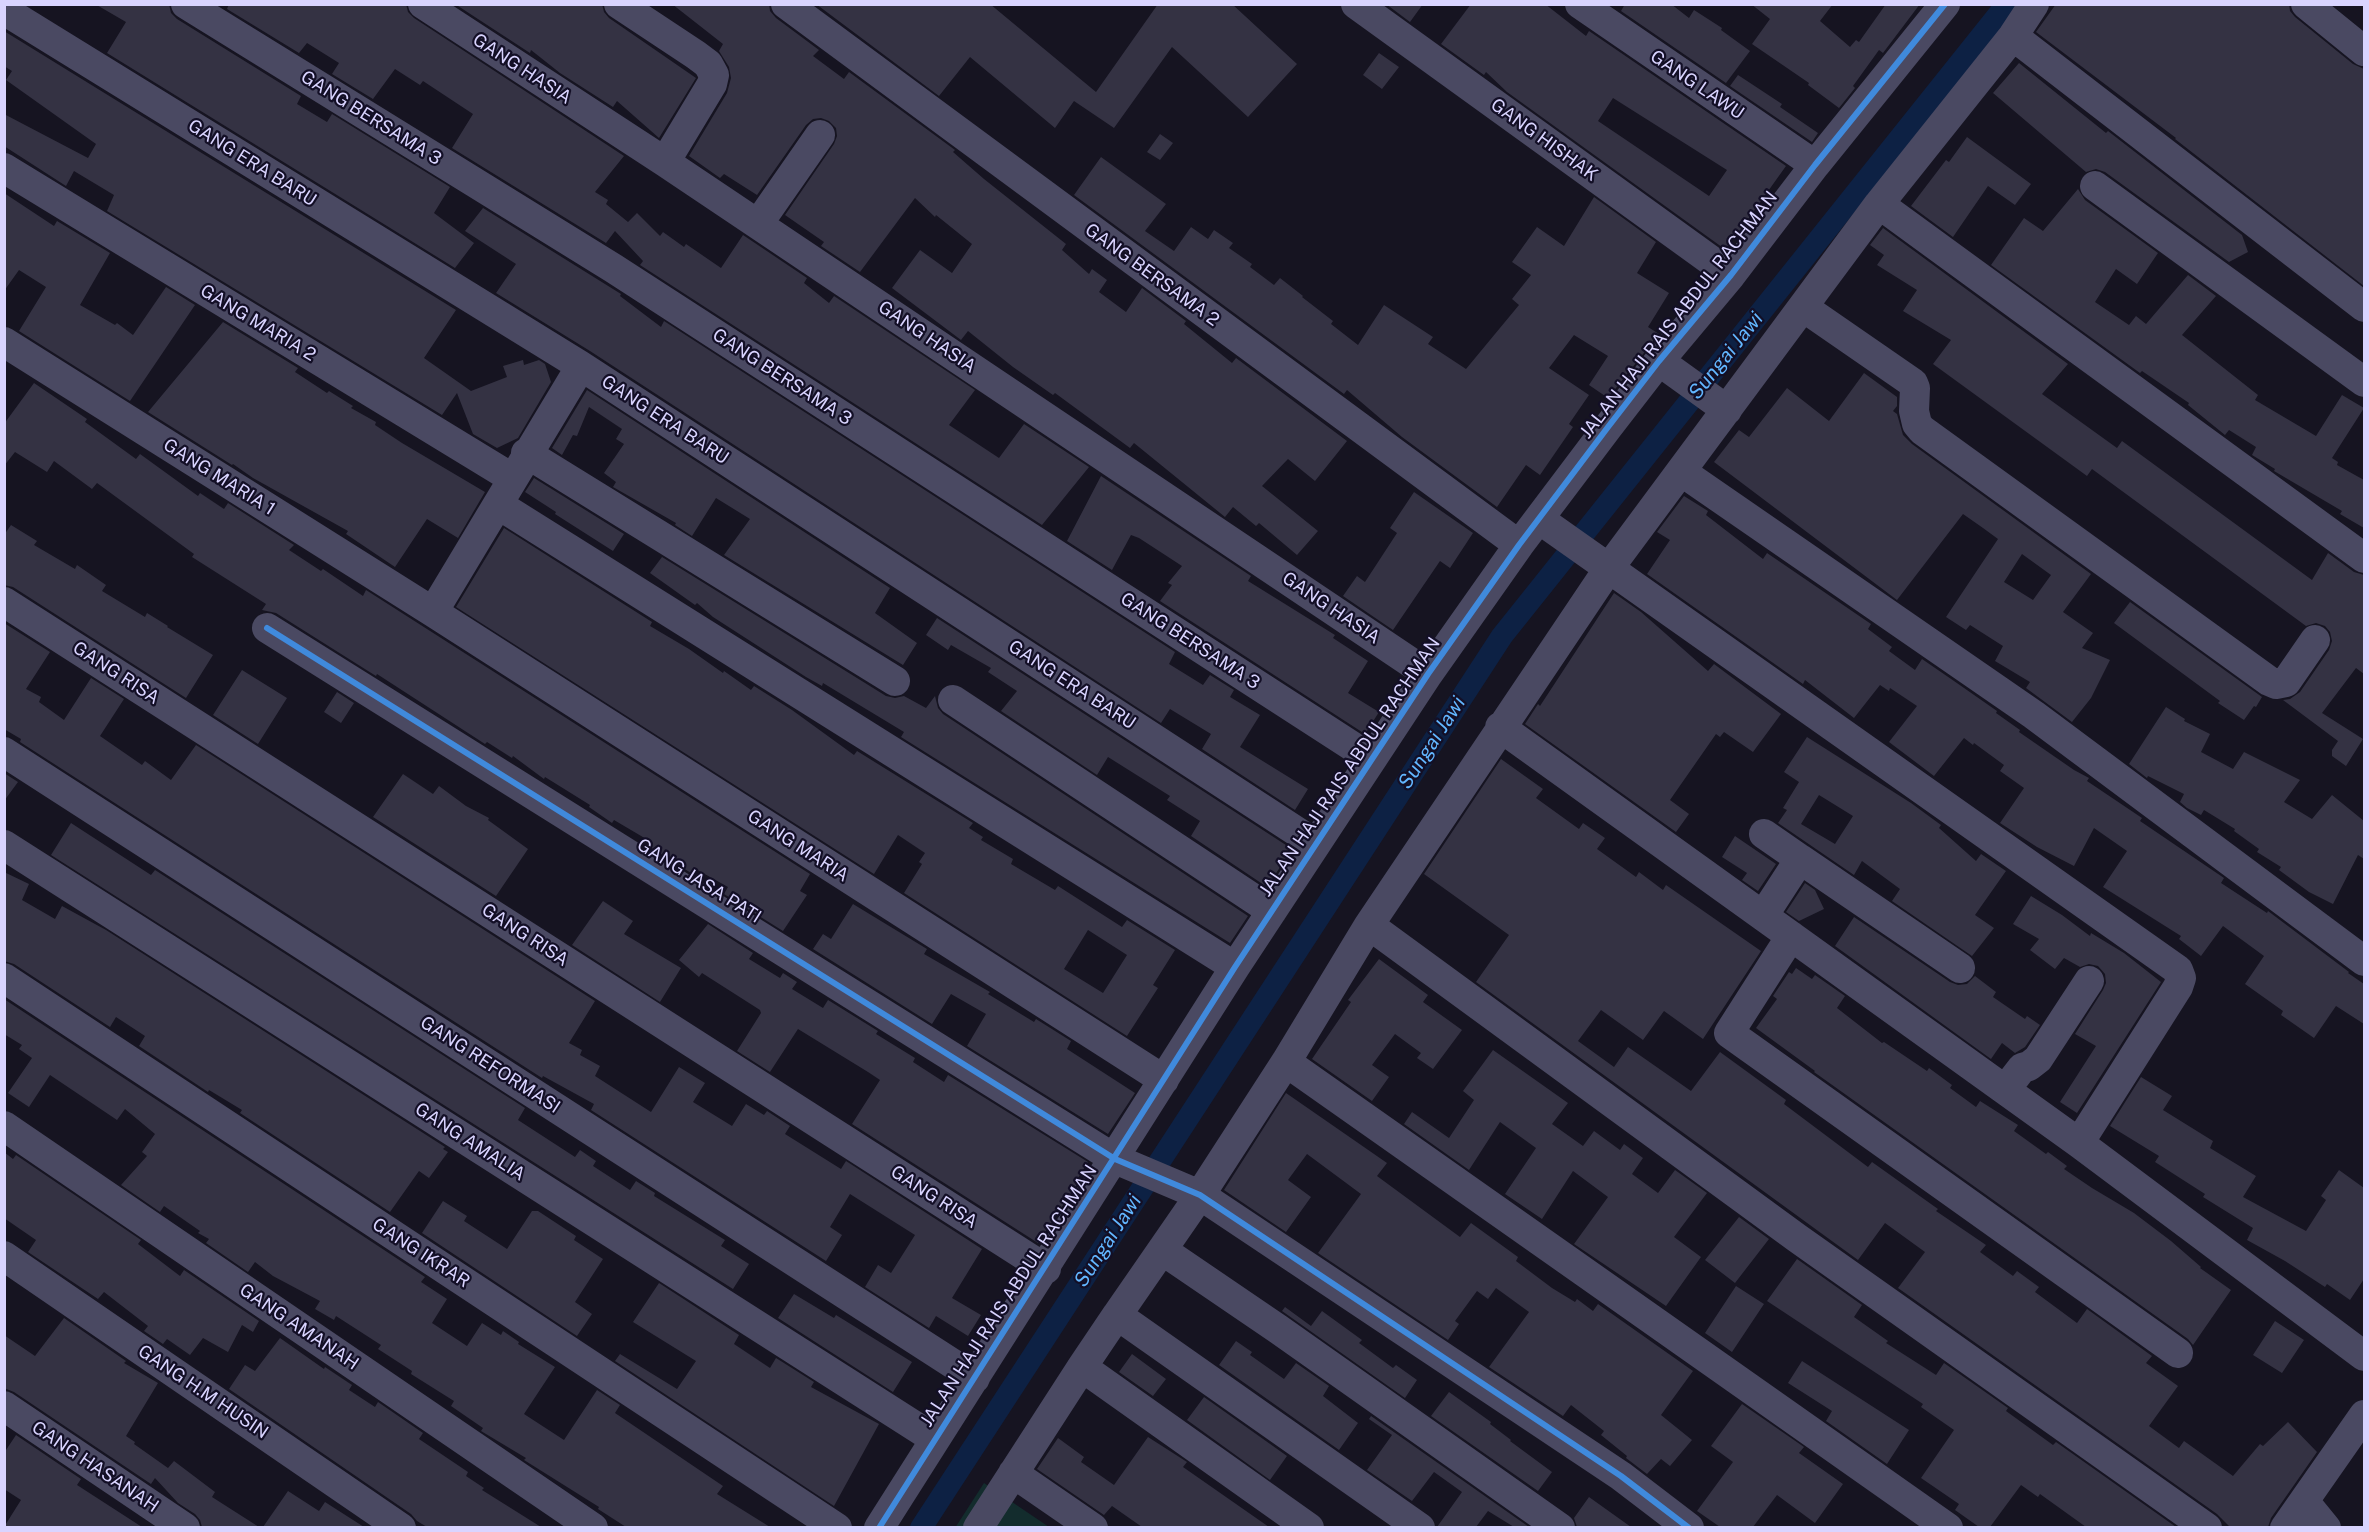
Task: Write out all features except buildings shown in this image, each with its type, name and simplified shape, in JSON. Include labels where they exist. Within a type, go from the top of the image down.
[{"type":"street","name":"GANG BERSAMA 3","points":[[186,4],[613,268],[1372,759]]},
{"type":"street","name":"GANG HASIA","points":[[423,4],[665,162],[1428,674]]},
{"type":"street","points":[[619,4],[696,55],[708,64],[714,75],[712,84],[665,162]]},
{"type":"street","name":"GANG BERSAMA 2","points":[[786,4],[1519,545]]},
{"type":"street","name":"GANG HISHAK","points":[[1356,4],[1731,275]]},
{"type":"street","name":"GANG LAWU","points":[[1580,4],[1815,165]]},
{"type":"street","name":"JALAN HAJI RAIS ABDUL RACHMAN","points":[[879,1527],[1046,1269],[1126,1162],[1164,1080],[1235,967],[1428,674],[1519,545],[1546,523],[1670,369],[1731,275],[1815,165],[1945,4]]},
{"type":"street","points":[[978,1527],[1082,1367],[1162,1250],[1194,1192],[1286,1062],[1370,925],[1500,727],[1601,562],[1682,472],[1724,409],[1879,204],[2013,36],[2034,4]]},
{"type":"street","points":[[2306,4],[2364,51]]},
{"type":"street","name":"GANG ERA BARU","points":[[4,10],[581,366],[1316,844]]},
{"type":"street","points":[[2013,36],[2364,307]]},
{"type":"street","points":[[758,224],[820,135]]},
{"type":"street","name":"GANG MARIA 2","points":[[4,168],[895,681]]},
{"type":"street","points":[[2095,186],[2364,382]]},
{"type":"street","points":[[1879,204],[2364,558]]},
{"type":"street","points":[[1803,307],[1913,383],[1915,388],[1914,411],[1917,424],[1922,430],[2270,681],[2276,684],[2286,682],[2315,640]]},
{"type":"street","name":"GANG MARIA 1","points":[[4,342],[433,612]]},
{"type":"street","points":[[433,612],[581,366]]},
{"type":"street","points":[[1670,369],[1724,409]]},
{"type":"street","points":[[1682,472],[2034,715],[2364,961]]},
{"type":"street","points":[[499,505],[1235,967]]},
{"type":"street","points":[[1546,523],[2178,970],[2181,978],[2178,987],[2079,1143]]},
{"type":"street","name":"GANG RISA","points":[[4,602],[1046,1269]]},
{"type":"street","name":"GANG MARIA","points":[[433,612],[1164,1080]]},
{"type":"street","name":"GANG JASA PATI","points":[[267,628],[1126,1162],[1194,1192],[1621,1476],[1689,1527]]},
{"type":"street","points":[[952,700],[1272,911]]},
{"type":"street","points":[[1500,727],[2079,1143],[2364,1356]]},
{"type":"street","name":"GANG REFORMASI","points":[[4,752],[975,1378]]},
{"type":"street","points":[[1764,834],[1960,968]]},
{"type":"street","name":"GANG AMALIA","points":[[4,845],[935,1439]]},
{"type":"street","points":[[1763,916],[1800,859]]},
{"type":"street","points":[[1370,925],[1797,1238],[2207,1527]]},
{"type":"street","points":[[1791,936],[1729,1033],[2178,1353]]},
{"type":"street","name":"GANG IKRAR","points":[[4,978],[837,1527]]},
{"type":"street","points":[[2005,1090],[2022,1068],[2038,1059],[2089,981]]},
{"type":"street","points":[[1286,1062],[1948,1527]]},
{"type":"street","name":"GANG AMANAH","points":[[4,1126],[593,1527]]},
{"type":"street","points":[[1162,1250],[1560,1527]]},
{"type":"street","name":"GANG H.M HUSIN","points":[[4,1256],[401,1527]]},
{"type":"street","points":[[1117,1315],[1420,1527]]},
{"type":"street","points":[[1082,1367],[1309,1527]]},
{"type":"street","name":"GANG HASANAH","points":[[4,1406],[184,1527]]},
{"type":"street","points":[[2285,1527],[2364,1415]]},
{"type":"street","points":[[1013,1473],[1094,1527]]},
{"type":"street","points":[[2304,1501],[2326,1527]]},
{"type":"green space","points":[[984,1483],[1049,1527],[955,1528]]},
{"type":"waterway","name":"Sungai Jawi","points":[[921,1528],[1502,636],[2007,4]]},
{"type":"cycle path","points":[[879,1528],[1235,967],[1428,674],[1519,545],[1608,427],[1945,4]]},
{"type":"cycle path","points":[[267,628],[1115,1159],[1200,1195],[1621,1476],[1689,1528]]}]
